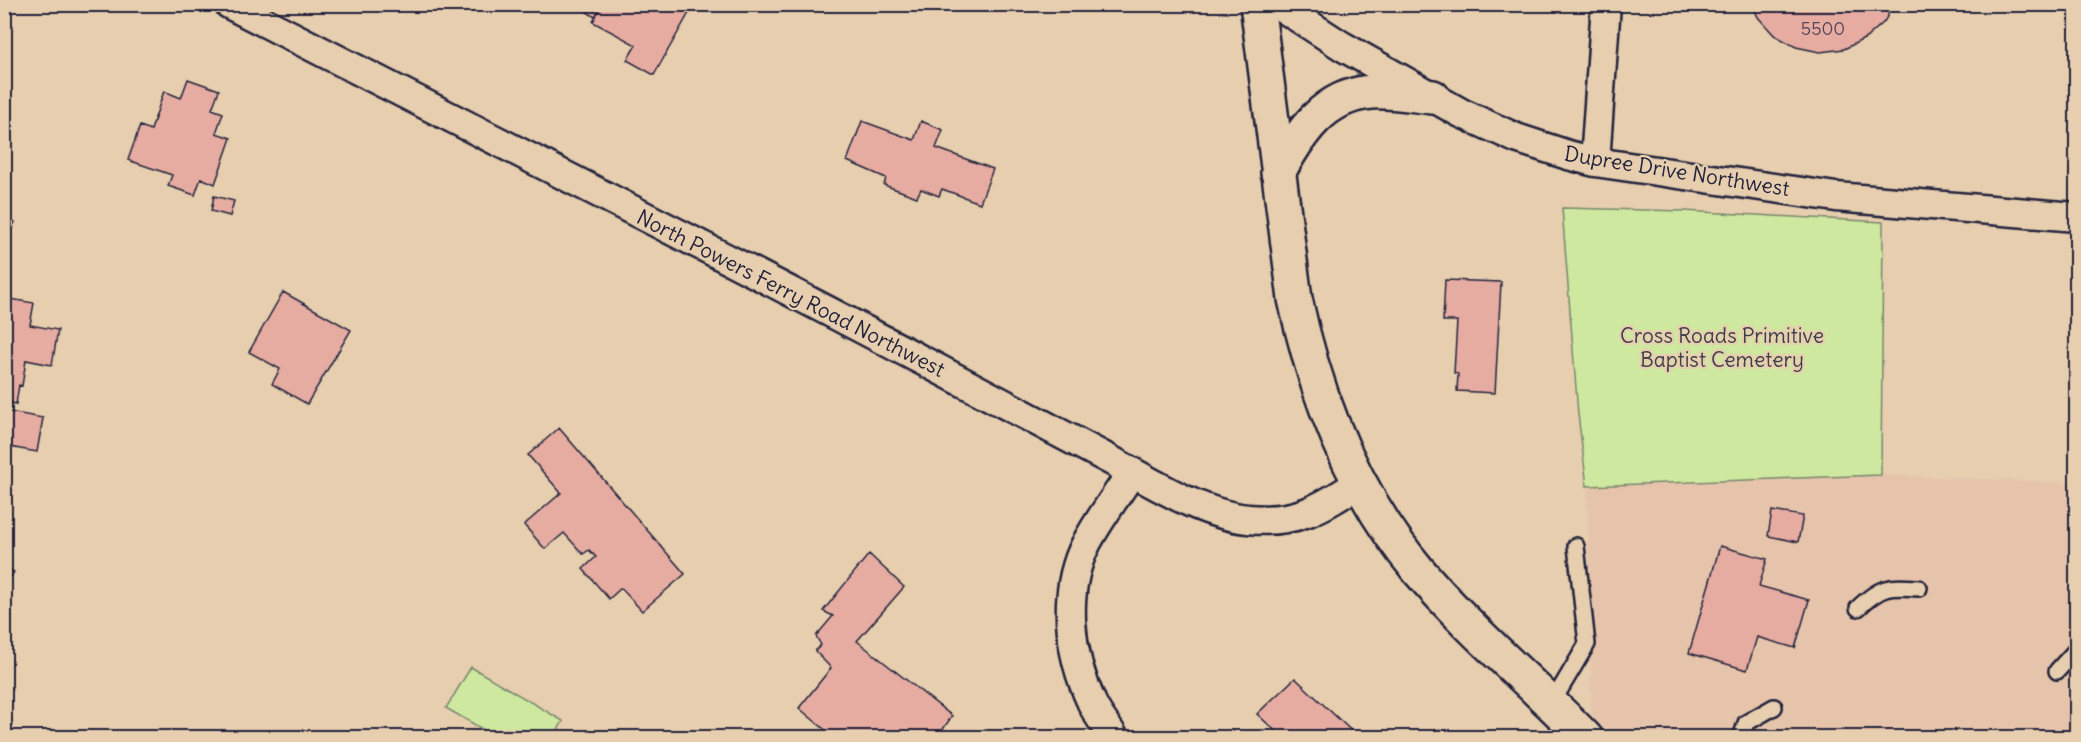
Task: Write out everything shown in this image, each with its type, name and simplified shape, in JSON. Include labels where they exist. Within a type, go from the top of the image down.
[{"type":"street","name":"North Powers Ferry Road Northwest","points":[[229,4],[900,349],[1132,472],[1211,510],[1246,519],[1298,516],[1321,508],[1359,483]]},
{"type":"street","points":[[1257,4],[1269,84],[1284,222],[1295,299],[1305,346],[1318,388],[1359,483],[1387,527],[1424,577],[1447,603],[1586,738]]},
{"type":"street","name":"Dupree Drive Northwest","points":[[1277,4],[1342,46],[1433,97],[1480,122],[1542,148],[1595,162],[1836,197],[2076,217]]},
{"type":"street","points":[[1595,162],[1606,4]]},
{"type":"street","points":[[1278,173],[1302,132],[1322,112],[1349,96],[1372,92],[1433,97]]},
{"type":"street","points":[[1114,738],[1092,704],[1075,659],[1070,618],[1074,579],[1086,543],[1132,472]]},
{"type":"lane","points":[[1552,703],[1587,644],[1576,546]]},
{"type":"lane","points":[[1858,608],[1874,592],[1894,586],[1919,588]]},
{"type":"lane","points":[[2057,671],[2076,650]]},
{"type":"lane","points":[[1741,738],[1746,723],[1774,707]]},
{"type":"shaded area","points":[[1881,475],[2076,483],[2076,737],[1592,737],[1587,486]]},
{"type":"green space","name":"Cross Roads Primitive Baptist Cemetery","points":[[1562,208],[1684,211],[1883,222],[1881,475],[1587,486],[1578,414]]},
{"type":"green space","points":[[471,667],[563,721],[554,737],[496,737],[446,708]]},
{"type":"building","points":[[585,4],[602,4],[595,17],[587,12],[590,7]]},
{"type":"building","points":[[602,4],[694,4],[654,75],[627,60],[636,45],[593,22]]},
{"type":"building","points":[[1752,4],[1894,4],[1884,22],[1866,38],[1844,49],[1820,52],[1796,47],[1774,35],[1758,17]]},
{"type":"building","points":[[188,79],[219,90],[212,109],[223,113],[216,133],[231,138],[215,184],[201,178],[195,195],[168,186],[172,175],[128,160],[140,126],[151,130],[164,91],[181,98]]},
{"type":"building","points":[[862,121],[914,140],[921,121],[943,130],[936,148],[993,169],[980,203],[942,189],[939,196],[921,189],[917,197],[884,185],[886,178],[847,161]]},
{"type":"building","points":[[214,196],[234,201],[230,216],[211,211]]},
{"type":"building","points":[[4,217],[15,222],[4,244]]},
{"type":"building","points":[[1445,280],[1501,282],[1495,393],[1457,391],[1458,374],[1454,373],[1457,321],[1443,321]]},
{"type":"building","points":[[283,292],[351,330],[307,404],[272,384],[280,369],[249,352]]},
{"type":"building","points":[[4,298],[34,303],[30,325],[58,330],[52,365],[26,360],[22,386],[19,385],[16,404],[6,402],[4,410]]},
{"type":"building","points":[[4,411],[43,418],[37,452],[4,446]]},
{"type":"building","points":[[559,428],[685,574],[642,611],[621,588],[609,599],[583,569],[596,557],[589,550],[583,554],[564,533],[545,549],[524,525],[561,493],[528,455]]},
{"type":"building","points":[[1772,511],[1803,516],[1798,542],[1768,536]]},
{"type":"building","points":[[1720,546],[1767,559],[1759,586],[1809,600],[1795,648],[1757,637],[1747,670],[1689,653]]},
{"type":"building","points":[[869,554],[904,587],[857,641],[952,716],[937,738],[835,738],[799,708],[831,668],[815,651],[821,645],[816,636],[833,616],[823,611]]},
{"type":"building","points":[[4,567],[14,572],[4,587]]},
{"type":"building","points":[[1295,678],[1359,738],[1283,738],[1257,714]]}]
